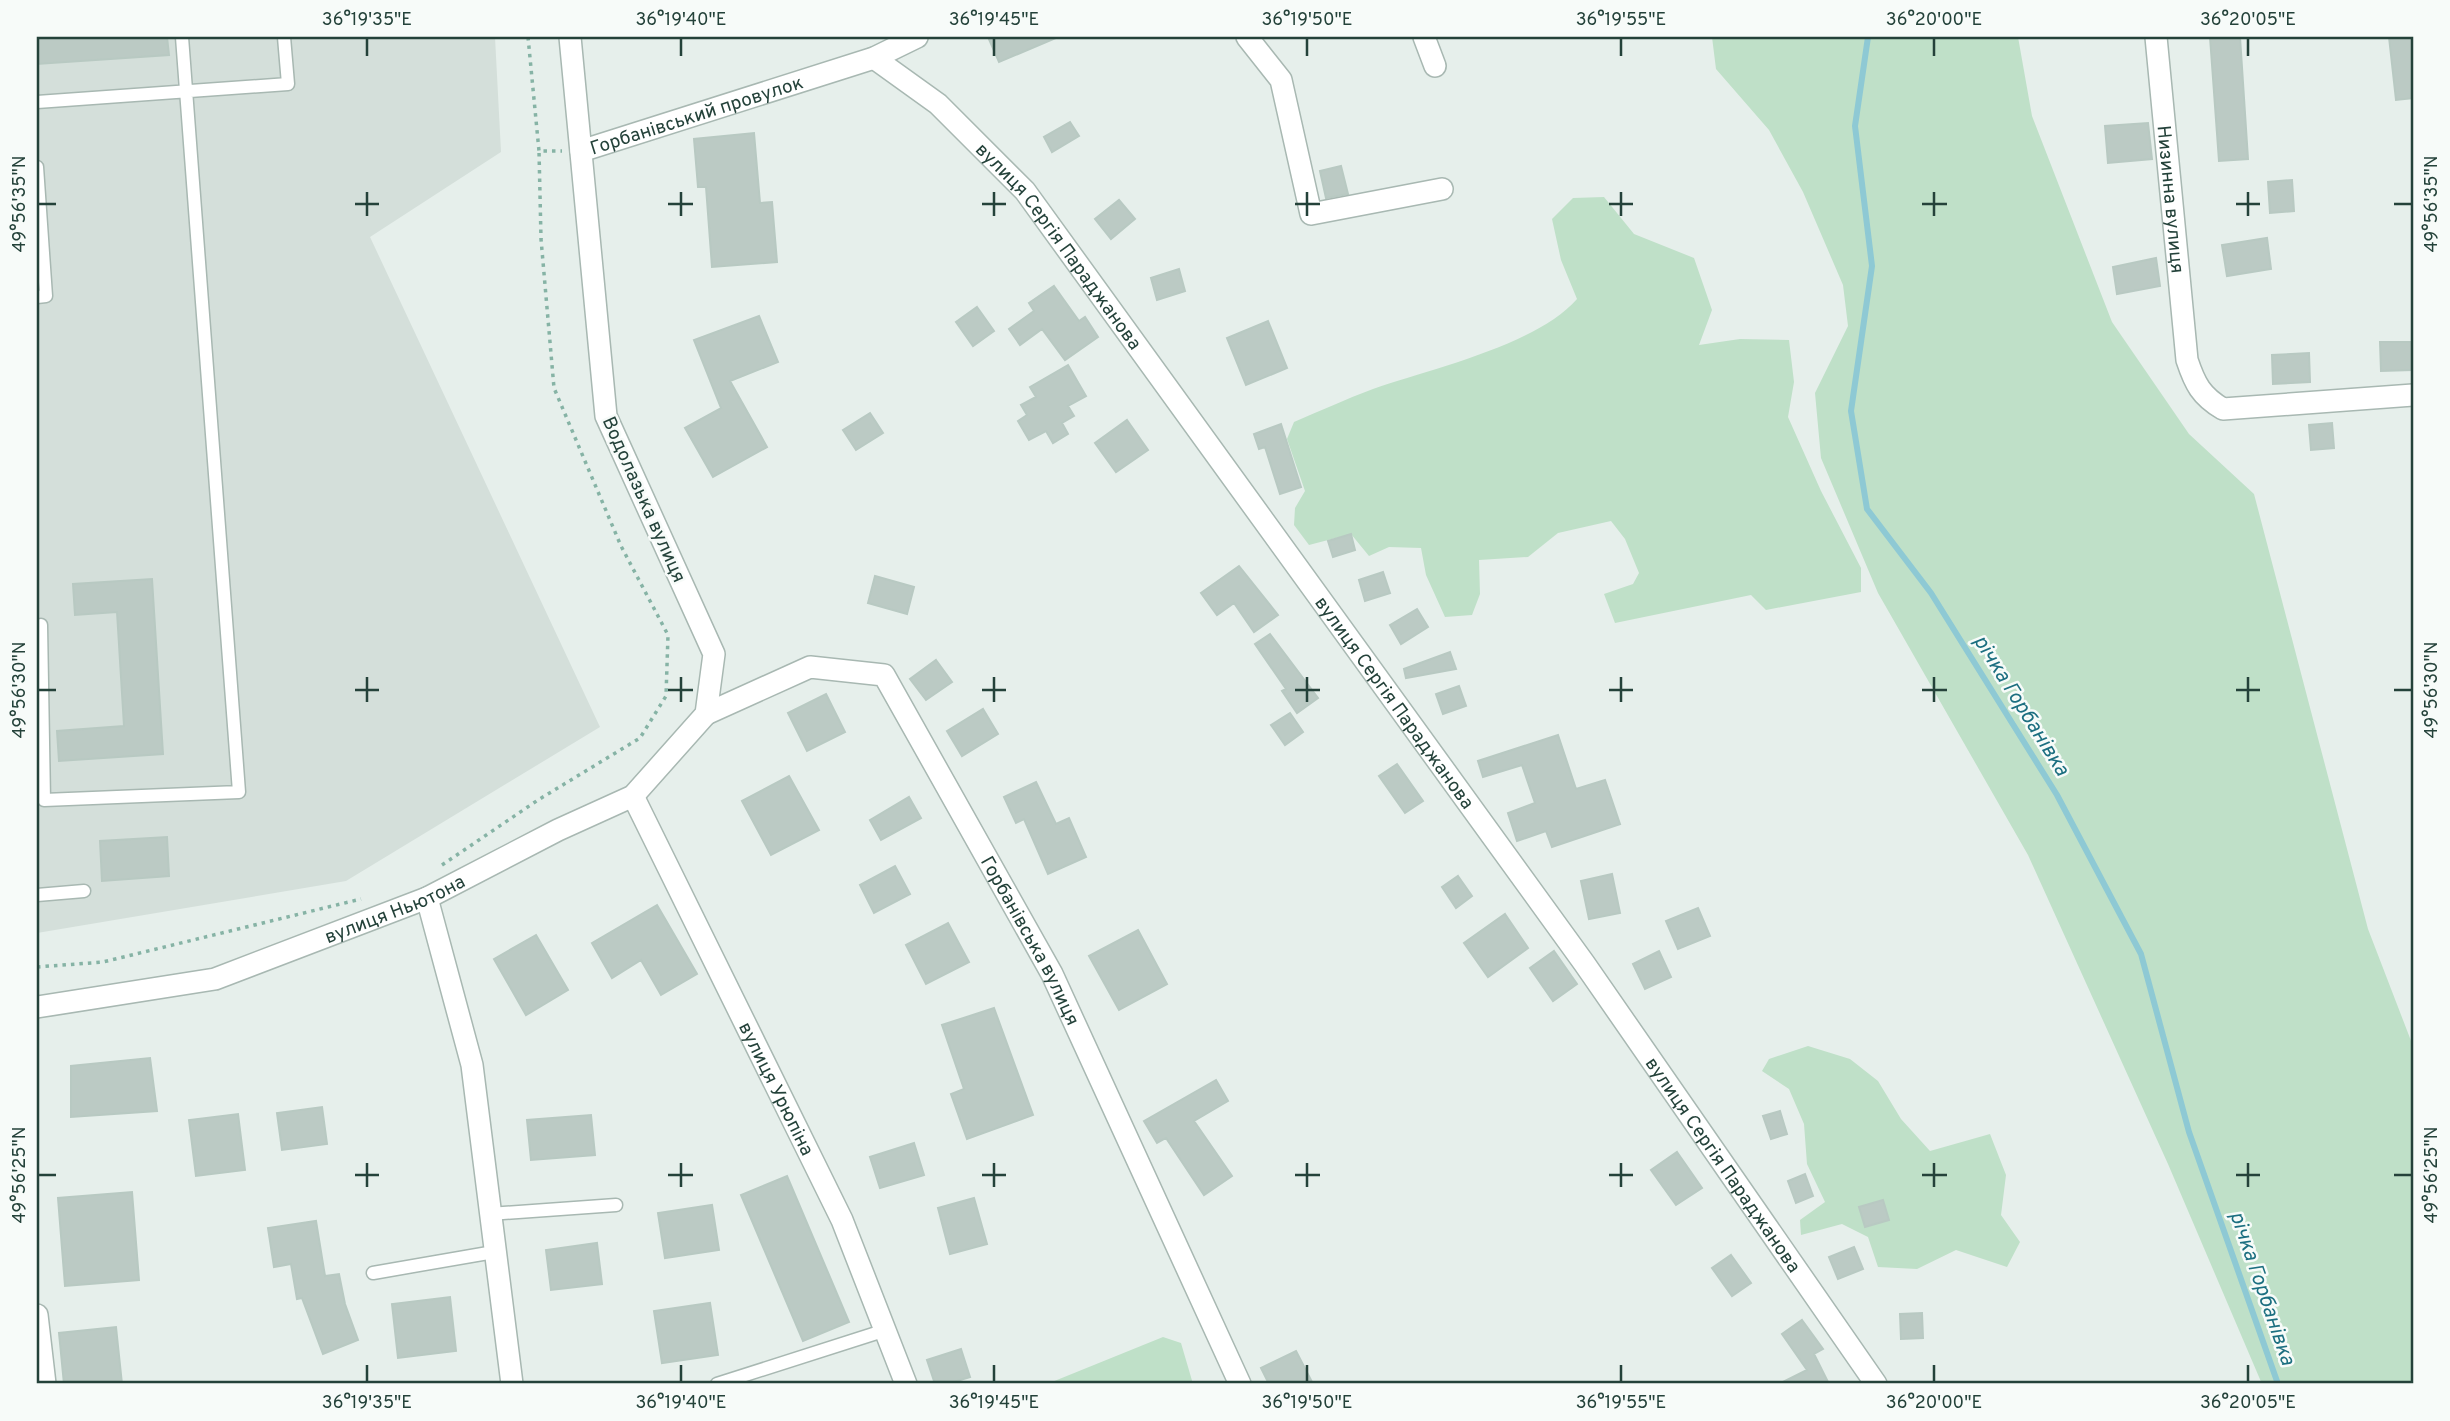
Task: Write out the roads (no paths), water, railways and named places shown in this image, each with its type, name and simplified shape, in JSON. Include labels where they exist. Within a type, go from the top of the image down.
[{"type":"street","name":"Горбанівський провулок","points":[[570,37],[581,151],[874,58],[917,37]]},
{"type":"street","points":[[1247,37],[1281,80],[1311,214],[1442,189]]},
{"type":"street","points":[[1424,37],[1435,66]]},
{"type":"street","name":"Низинна вулиця","points":[[2156,37],[2188,360],[2194,382],[2205,398],[2223,409],[2413,395]]},
{"type":"street","name":"вулиця Сергія Параджанова","points":[[874,58],[938,104],[1025,191],[1584,962],[1876,1384]]},
{"type":"street","name":"Водолазька вулиця","points":[[581,151],[606,416],[714,654],[706,714]]},
{"type":"street","name":"Горбанівська вулиця","points":[[706,714],[810,667],[884,676],[1052,974],[1240,1384]]},
{"type":"street","name":"вулиця Ньютона","points":[[37,1007],[215,979],[427,898],[558,830],[633,796],[706,714]]},
{"type":"street","name":"вулиця Урюпіна","points":[[633,796],[842,1220],[906,1384]]},
{"type":"street","points":[[427,898],[472,1065],[512,1384]]},
{"type":"street","points":[[37,1315],[45,1384]]},
{"type":"lane","points":[[41,625],[41,800],[239,792],[182,37]]},
{"type":"lane","points":[[37,102],[288,84],[284,37]]},
{"type":"lane","points":[[37,167],[46,296],[37,297]]},
{"type":"lane","points":[[37,895],[84,891]]},
{"type":"lane","points":[[489,1214],[616,1205]]},
{"type":"lane","points":[[373,1273],[494,1252]]},
{"type":"lane","points":[[717,1384],[886,1330]]},
{"type":"waterway","name":"річка Горбанівка","points":[[1868,37],[1855,126],[1872,266],[1851,411],[1867,509],[1931,593],[2057,795],[2141,954],[2189,1132],[2278,1384]]}]
